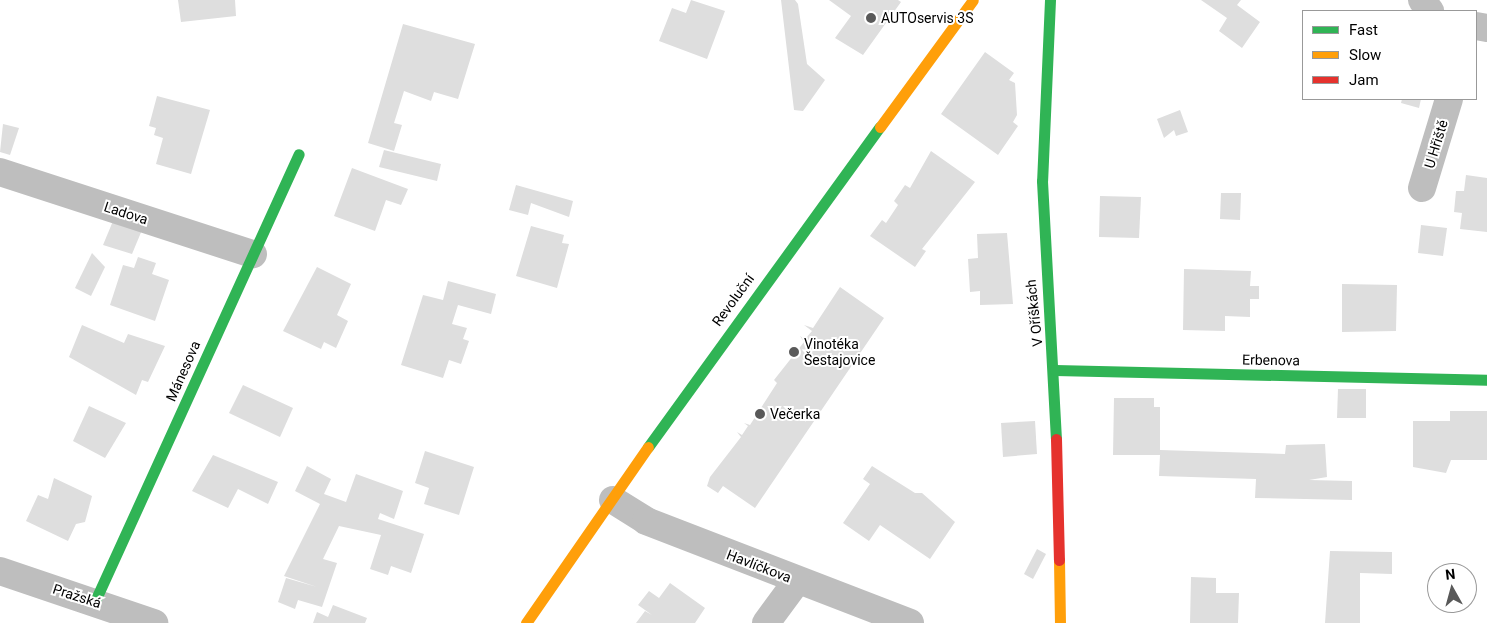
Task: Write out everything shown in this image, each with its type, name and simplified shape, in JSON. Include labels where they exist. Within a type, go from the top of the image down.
[{"type":"street","name":"Revoluční","points":[[526,623],[613,500],[700,371],[973,0]]},
{"type":"street","name":"V Oříškách","points":[[1050,0],[1042,122],[1042,181],[1055,370],[1060,623]]},
{"type":"street","name":"U Hřiště","points":[[1422,188],[1449,100]]},
{"type":"street","name":"Mánesova","points":[[95,601],[299,154]]},
{"type":"street","name":"Ladova","points":[[0,172],[253,254]]},
{"type":"street","name":"Erbenova","points":[[1055,370],[1487,380]]},
{"type":"street","name":"Havlíčkova","points":[[613,500],[646,522],[910,623]]},
{"type":"street","name":"Pražská","points":[[0,571],[95,601],[154,623]]},
{"type":"street","points":[[766,623],[797,581]]},
{"type":"building","points":[[178,0],[235,0],[236,16],[181,22]]},
{"type":"building","points":[[691,0],[725,11],[707,59],[659,41],[672,8],[686,13]]},
{"type":"building","points":[[781,0],[795,0],[798,4],[807,64],[825,80],[803,111],[794,110]]},
{"type":"building","points":[[829,0],[898,0],[901,2],[863,55],[835,38],[851,16]]},
{"type":"building","points":[[1201,0],[1241,0],[1237,5],[1260,22],[1242,48],[1219,31],[1227,18]]},
{"type":"building","points":[[403,24],[475,44],[458,99],[434,92],[431,101],[404,91],[394,123],[402,125],[394,151],[368,143]]},
{"type":"building","points":[[985,52],[1014,73],[1009,80],[1015,83],[1017,115],[1013,122],[1018,126],[998,155],[941,114]]},
{"type":"building","points":[[157,96],[210,110],[191,174],[156,164],[163,138],[154,135],[156,128],[149,126]]},
{"type":"building","points":[[1402,100],[1421,100],[1419,108],[1401,103]]},
{"type":"building","points":[[1180,110],[1188,132],[1176,136],[1174,130],[1164,138],[1157,119]]},
{"type":"building","points":[[3,124],[19,128],[10,155],[0,152]]},
{"type":"building","points":[[384,150],[441,164],[437,181],[379,167]]},
{"type":"building","points":[[931,151],[975,182],[922,249],[926,251],[915,267],[870,236],[882,220],[886,223],[898,205],[894,201],[905,185],[910,188]]},
{"type":"building","points":[[352,168],[408,189],[401,205],[386,200],[375,231],[334,216]]},
{"type":"building","points":[[1466,175],[1487,178],[1487,232],[1460,229],[1462,213],[1454,212],[1456,191],[1464,191]]},
{"type":"building","points":[[516,185],[573,201],[569,217],[531,203],[528,215],[509,210]]},
{"type":"building","points":[[1221,193],[1241,193],[1240,220],[1220,219]]},
{"type":"building","points":[[1100,196],[1141,197],[1139,238],[1099,237]]},
{"type":"building","points":[[113,221],[142,230],[132,254],[103,245]]},
{"type":"building","points":[[1421,225],[1447,228],[1443,256],[1418,253]]},
{"type":"building","points":[[531,226],[564,235],[562,243],[569,244],[557,288],[516,276]]},
{"type":"building","points":[[1007,233],[1013,304],[980,305],[980,291],[970,292],[968,259],[978,258],[977,234]]},
{"type":"building","points":[[92,253],[105,267],[91,296],[75,288]]},
{"type":"building","points":[[138,257],[156,263],[152,274],[169,280],[155,321],[110,305],[123,265],[134,268]]},
{"type":"building","points":[[317,267],[351,284],[337,315],[348,321],[336,348],[324,342],[321,349],[283,331]]},
{"type":"building","points":[[1184,269],[1251,271],[1250,286],[1259,286],[1259,299],[1250,299],[1250,317],[1225,316],[1225,331],[1183,330]]},
{"type":"building","points":[[448,281],[496,294],[491,314],[458,305],[452,324],[467,328],[463,339],[469,341],[461,364],[449,360],[443,378],[401,365],[423,295],[443,300]]},
{"type":"building","points":[[1342,284],[1397,285],[1396,331],[1342,332]]},
{"type":"building","points":[[840,287],[884,318],[755,508],[723,486],[718,493],[707,486],[710,477],[741,437],[737,432],[742,435],[748,426],[744,423],[750,425],[777,383],[774,380],[804,342],[800,336],[805,339],[812,331],[804,325],[813,328]]},
{"type":"building","points":[[82,325],[124,343],[128,334],[165,346],[148,382],[142,380],[136,395],[69,357]]},
{"type":"building","points":[[243,385],[293,408],[280,437],[229,413]]},
{"type":"building","points":[[1338,389],[1366,389],[1366,418],[1337,418]]},
{"type":"building","points":[[1114,398],[1154,398],[1154,407],[1160,407],[1160,450],[1285,454],[1286,445],[1325,444],[1327,477],[1309,480],[1352,481],[1352,500],[1255,498],[1256,479],[1159,476],[1160,455],[1113,455]]},
{"type":"building","points":[[89,406],[126,423],[105,458],[73,441]]},
{"type":"building","points":[[1450,411],[1487,411],[1487,460],[1451,460],[1446,473],[1413,467],[1413,421],[1450,421]]},
{"type":"building","points":[[1035,421],[1037,454],[1003,457],[1001,423]]},
{"type":"building","points":[[425,451],[474,467],[459,515],[424,504],[429,488],[415,483]]},
{"type":"building","points":[[213,455],[278,482],[268,504],[238,489],[228,508],[192,491]]},
{"type":"building","points":[[307,466],[331,479],[324,494],[346,502],[356,474],[403,491],[394,519],[380,513],[378,519],[424,534],[411,573],[391,566],[388,575],[370,569],[381,535],[339,526],[323,559],[337,563],[322,607],[298,600],[295,609],[278,602],[286,578],[317,587],[284,576],[320,504],[295,491]]},
{"type":"building","points":[[872,466],[915,493],[922,493],[955,522],[930,559],[880,525],[869,541],[843,523],[870,484],[863,479]]},
{"type":"building","points":[[54,478],[92,496],[85,522],[76,524],[68,541],[26,521],[38,495],[48,499]]},
{"type":"building","points":[[1037,549],[1046,554],[1033,579],[1024,574]]},
{"type":"building","points":[[1330,551],[1392,552],[1392,574],[1360,573],[1360,623],[1325,623]]},
{"type":"building","points":[[1191,577],[1216,578],[1216,593],[1239,593],[1238,623],[1190,623]]},
{"type":"building","points":[[670,583],[705,608],[695,623],[636,623],[645,611],[652,615],[638,605],[649,591],[659,598]]},
{"type":"building","points":[[333,605],[367,618],[365,623],[313,623],[317,612],[328,617]]},
{"type":"traffic: fast","points":[[1050,0],[1042,181],[1056,439]]},
{"type":"traffic: fast","points":[[648,447],[880,127]]},
{"type":"traffic: fast","points":[[95,601],[299,154]]},
{"type":"traffic: fast","points":[[1055,370],[1487,380]]},
{"type":"traffic: slow","points":[[880,127],[973,0]]},
{"type":"traffic: slow","points":[[526,623],[648,447]]},
{"type":"traffic: slow","points":[[1059,560],[1060,623]]},
{"type":"traffic: jam","points":[[1056,439],[1059,560]]},
{"type":"place","name":"AUTOservis 3S","points":[[871,18]]},
{"type":"place","name":"Vinotéka Šestajovice","points":[[794,352]]},
{"type":"place","name":"Večerka","points":[[760,414]]}]
